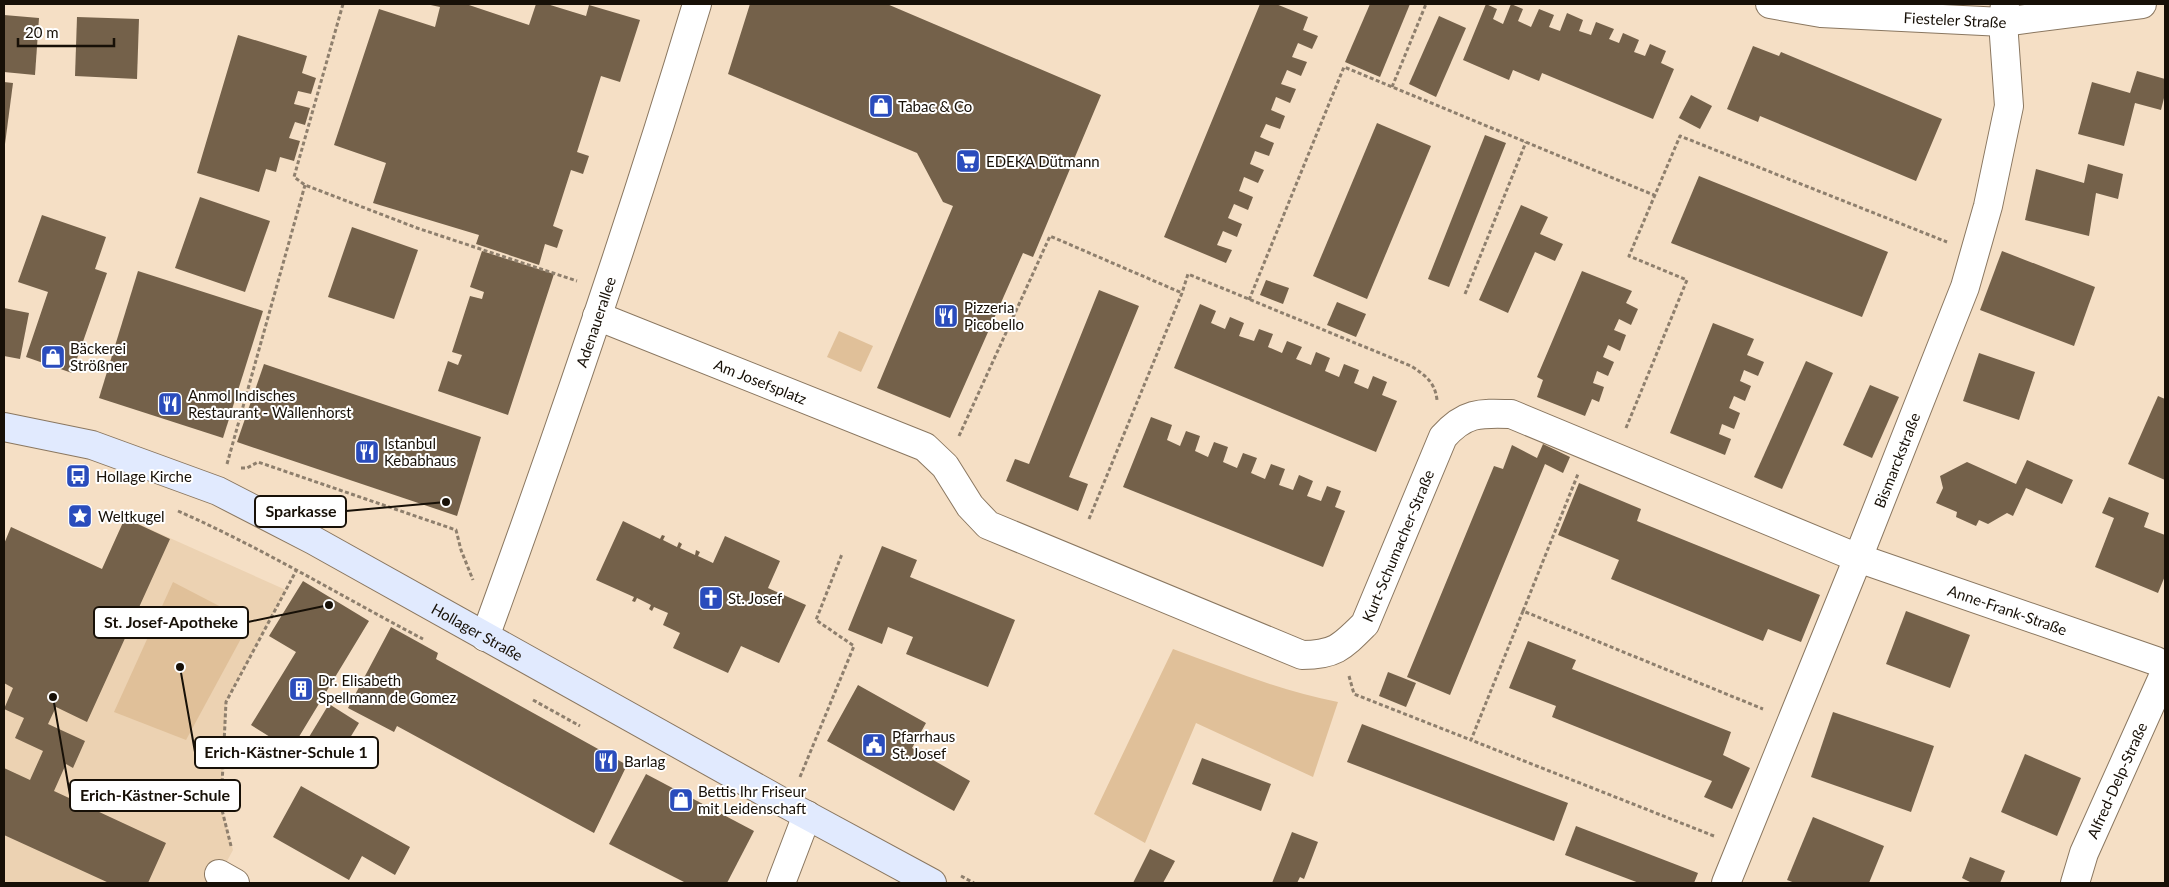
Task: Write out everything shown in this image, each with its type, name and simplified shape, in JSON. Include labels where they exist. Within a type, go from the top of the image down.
[{"type":"main road","name":"Hollager Straße","points":[[4,426],[92,445],[218,491],[489,626],[807,815],[932,883]]},
{"type":"street","name":"Adenauerallee","points":[[489,626],[601,304],[669,97],[697,4]]},
{"type":"street","name":"Fiesteler Straße","points":[[1770,4],[1821,14],[2004,13],[2142,4]]},
{"type":"street","name":"Bismarckstraße","points":[[1726,883],[1858,558],[1965,287],[1988,206],[2009,106],[2004,13]]},
{"type":"street","name":"Am Josefsplatz","points":[[601,304],[925,447]]},
{"type":"street","name":"Kurt-Schumacher-Straße","points":[[925,447],[945,466],[970,506],[988,525],[1302,654],[1321,655],[1342,647],[1365,624],[1443,437],[1456,423],[1481,413],[1511,414],[1858,558]]},
{"type":"street","name":"Anne-Frank-Straße","points":[[1858,558],[2162,668]]},
{"type":"street","name":"Alfred-Delp-Straße","points":[[2075,883],[2084,853],[2162,668]]},
{"type":"street","points":[[781,883],[807,815]]},
{"type":"path","points":[[342,4],[294,177],[305,185],[417,228],[553,272],[601,304]]},
{"type":"path","points":[[1392,87],[1426,4]]},
{"type":"path","points":[[1249,300],[1344,66],[1654,195]]},
{"type":"path","points":[[1614,457],[1686,280],[1629,256],[1680,136],[1975,253]]},
{"type":"path","points":[[1465,294],[1526,142]]},
{"type":"path","points":[[305,185],[226,467],[247,468],[258,462],[456,530],[461,550],[477,589],[489,626]]},
{"type":"path","points":[[945,466],[1050,236],[1182,294]]},
{"type":"path","points":[[1089,519],[1182,294],[1188,274],[1411,366],[1427,376],[1436,391],[1438,415],[1443,437]]},
{"type":"path","points":[[1471,740],[1522,610],[1590,446]]},
{"type":"path","points":[[203,522],[296,571],[226,702],[221,806],[229,839]]},
{"type":"path","points":[[797,785],[854,646],[816,620],[842,554]]},
{"type":"path","points":[[1522,610],[1792,720]]},
{"type":"path","points":[[1354,694],[1741,846]]},
{"type":"shaded area","points":[[839,331],[873,346],[861,372],[827,357]]},
{"type":"shaded area","points":[[125,518],[286,590],[226,702],[221,806],[233,850],[215,883],[4,883],[4,544],[11,527],[102,569]]},
{"type":"shaded area","points":[[173,582],[250,622],[186,740],[114,712]]},
{"type":"shaded area","points":[[1173,649],[1275,686],[1338,702],[1313,777],[1196,723],[1145,843],[1094,814]]},
{"type":"building","points":[[426,4],[466,4],[529,25],[536,4],[547,4],[586,16],[589,5],[640,20],[620,82],[601,76],[577,152],[589,156],[583,174],[571,170],[553,226],[563,230],[557,248],[545,244],[539,265],[476,244],[479,235],[373,203],[386,163],[334,145],[379,9],[435,27],[440,7]]},
{"type":"building","points":[[750,4],[887,4],[1101,95],[1033,257],[1023,253],[950,418],[877,388],[953,206],[943,202],[917,153],[728,74]]},
{"type":"building","points":[[1260,4],[1276,4],[1308,17],[1303,30],[1318,36],[1312,49],[1298,43],[1292,57],[1307,62],[1301,76],[1287,70],[1281,84],[1296,89],[1290,103],[1276,97],[1271,110],[1285,116],[1280,129],[1266,124],[1260,137],[1274,143],[1269,156],[1255,151],[1250,164],[1264,170],[1258,183],[1244,177],[1239,191],[1253,197],[1248,210],[1234,204],[1228,218],[1242,224],[1237,237],[1223,231],[1217,245],[1232,250],[1226,263],[1164,237]]},
{"type":"building","points":[[1370,4],[1410,4],[1380,77],[1345,62]]},
{"type":"building","points":[[1486,4],[1497,9],[1493,19],[1503,24],[1511,4],[1523,9],[1518,21],[1531,27],[1539,9],[1554,15],[1549,27],[1560,31],[1567,13],[1583,20],[1579,31],[1591,35],[1596,22],[1614,29],[1609,39],[1619,43],[1623,33],[1639,40],[1634,52],[1645,56],[1650,44],[1666,51],[1661,63],[1674,69],[1653,119],[1542,73],[1539,81],[1513,70],[1509,80],[1463,60]]},
{"type":"building","points":[[4,15],[39,18],[35,75],[4,72]]},
{"type":"building","points":[[1439,16],[1466,28],[1436,97],[1409,84]]},
{"type":"building","points":[[77,17],[139,19],[137,79],[75,76]]},
{"type":"building","points":[[238,35],[307,56],[302,73],[316,78],[311,94],[298,91],[294,104],[310,108],[305,125],[295,122],[289,138],[300,141],[294,161],[280,157],[276,172],[266,169],[259,192],[197,173]]},
{"type":"building","points":[[1753,46],[1779,56],[1781,52],[1942,119],[1916,181],[1760,116],[1758,122],[1727,109]]},
{"type":"building","points":[[2137,71],[2165,79],[2165,94],[2161,110],[2135,103],[2124,146],[2078,134],[2092,82],[2130,93]]},
{"type":"building","points":[[4,82],[13,83],[5,144],[4,144]]},
{"type":"building","points":[[1691,95],[1712,106],[1700,129],[1679,118]]},
{"type":"building","points":[[1377,123],[1431,146],[1367,299],[1313,276]]},
{"type":"building","points":[[1485,135],[1506,143],[1449,287],[1428,279]]},
{"type":"building","points":[[2088,164],[2123,174],[2118,199],[2096,193],[2089,236],[2025,220],[2036,169],[2084,183]]},
{"type":"building","points":[[1699,176],[1888,252],[1862,317],[1671,243]]},
{"type":"building","points":[[200,197],[270,221],[245,292],[175,268]]},
{"type":"building","points":[[1521,205],[1548,217],[1540,234],[1563,244],[1555,261],[1535,252],[1508,313],[1479,300]]},
{"type":"building","points":[[42,215],[106,237],[95,269],[107,273],[72,373],[26,357],[48,292],[18,282]]},
{"type":"building","points":[[352,227],[418,250],[394,319],[328,297]]},
{"type":"building","points":[[482,251],[554,274],[508,415],[438,391],[448,361],[458,365],[462,355],[452,352],[470,296],[482,299],[484,292],[470,287]]},
{"type":"building","points":[[2002,251],[2095,287],[2074,346],[1980,310]]},
{"type":"building","points":[[138,271],[263,311],[223,438],[99,398]]},
{"type":"building","points":[[1582,271],[1632,291],[1626,303],[1638,309],[1631,325],[1619,319],[1614,330],[1626,335],[1620,351],[1608,345],[1603,357],[1614,362],[1608,376],[1597,371],[1593,383],[1604,387],[1599,402],[1592,399],[1585,416],[1537,397],[1543,380],[1537,377]]},
{"type":"building","points":[[1266,280],[1289,288],[1283,304],[1260,295]]},
{"type":"building","points":[[1099,290],[1139,306],[1069,477],[1088,484],[1078,511],[1006,481],[1015,459],[1029,464]]},
{"type":"building","points":[[1337,302],[1366,314],[1356,337],[1327,325]]},
{"type":"building","points":[[1200,304],[1216,311],[1211,323],[1225,329],[1230,317],[1244,323],[1239,336],[1254,341],[1259,329],[1273,334],[1268,347],[1282,353],[1287,341],[1302,347],[1296,359],[1311,365],[1316,352],[1330,358],[1325,371],[1339,377],[1344,364],[1359,370],[1354,383],[1368,389],[1373,376],[1387,382],[1382,395],[1397,401],[1376,452],[1174,368]]},
{"type":"building","points":[[4,308],[29,313],[20,359],[4,356]]},
{"type":"building","points":[[1713,323],[1754,339],[1747,355],[1764,362],[1758,376],[1744,370],[1740,381],[1751,386],[1745,401],[1734,396],[1729,408],[1740,413],[1734,429],[1722,424],[1719,434],[1731,439],[1725,455],[1670,433]]},
{"type":"building","points":[[1979,353],[2035,372],[2019,420],[1963,401]]},
{"type":"building","points":[[1806,361],[1833,373],[1782,489],[1754,477]]},
{"type":"building","points":[[264,364],[481,437],[457,516],[237,442]]},
{"type":"building","points":[[1870,385],[1899,397],[1872,458],[1843,445]]},
{"type":"building","points":[[2158,396],[2165,399],[2165,480],[2128,464]]},
{"type":"building","points":[[1151,417],[1172,425],[1167,440],[1180,446],[1186,431],[1200,436],[1195,451],[1208,457],[1214,442],[1228,447],[1223,462],[1237,468],[1243,453],[1257,458],[1251,473],[1265,479],[1271,464],[1285,469],[1279,485],[1293,490],[1299,475],[1313,481],[1307,496],[1321,501],[1327,486],[1341,491],[1335,507],[1345,511],[1323,567],[1123,487]]},
{"type":"building","points":[[1543,444],[1570,457],[1563,473],[1545,464],[1450,695],[1407,677],[1494,466],[1503,469],[1512,445],[1537,458]]},
{"type":"building","points":[[2027,460],[2073,480],[2062,504],[2026,488],[2013,516],[2007,513],[1988,524],[1979,520],[1976,526],[1956,517],[1957,512],[1936,503],[1943,488],[1940,476],[1967,462],[2016,484]]},
{"type":"building","points":[[1579,483],[1641,509],[1637,521],[1820,595],[1801,642],[1768,629],[1763,641],[1611,579],[1619,560],[1558,535]]},
{"type":"building","points":[[2109,497],[2149,513],[2144,527],[2165,535],[2165,576],[2158,593],[2095,567],[2114,518],[2102,513]]},
{"type":"building","points":[[125,518],[170,539],[87,722],[56,707],[48,724],[85,741],[73,768],[66,764],[54,791],[166,843],[148,883],[109,883],[4,835],[4,768],[30,780],[43,751],[15,738],[24,718],[4,709],[13,688],[4,683],[4,544],[11,527],[102,569]]},
{"type":"building","name":"St. Josef","points":[[623,521],[660,539],[662,535],[665,536],[663,540],[677,547],[679,542],[682,544],[680,548],[695,555],[696,550],[700,552],[698,556],[713,563],[725,536],[780,561],[768,588],[806,605],[779,663],[741,646],[728,673],[673,648],[680,633],[663,625],[668,613],[654,607],[652,611],[649,609],[651,605],[637,598],[635,602],[632,601],[634,597],[596,580]]},
{"type":"building","points":[[882,546],[917,560],[910,577],[1015,620],[988,687],[906,654],[913,637],[888,627],[882,644],[848,630]]},
{"type":"building","name":"Dr. Elisabeth Spellmann de Gomez","points":[[303,581],[369,621],[291,750],[251,725],[296,652],[269,636]]},
{"type":"building","points":[[1906,611],[1970,635],[1950,688],[1886,664]]},
{"type":"building","points":[[391,627],[438,653],[436,659],[627,765],[594,833],[397,726],[394,732],[348,708]]},
{"type":"building","points":[[1528,641],[1576,660],[1572,669],[1731,732],[1723,755],[1750,768],[1732,809],[1704,797],[1712,781],[1552,717],[1556,706],[1509,688]]},
{"type":"building","points":[[1388,672],[1416,683],[1406,707],[1379,696]]},
{"type":"building","name":"Pfarrhaus St. Josef","points":[[858,685],[926,723],[912,748],[970,781],[954,811],[827,741]]},
{"type":"building","points":[[329,704],[359,723],[333,766],[303,747]]},
{"type":"building","points":[[1833,712],[1934,746],[1911,812],[1811,777]]},
{"type":"building","points":[[1362,724],[1568,803],[1554,841],[1347,762]]},
{"type":"building","points":[[2025,754],[2081,778],[2057,836],[2001,812]]},
{"type":"building","points":[[1202,758],[1271,784],[1261,811],[1192,784]]},
{"type":"building","points":[[646,774],[754,831],[727,883],[686,883],[609,844]]},
{"type":"building","points":[[301,786],[410,847],[395,875],[362,856],[349,880],[273,837]]},
{"type":"building","points":[[1813,817],[1884,846],[1869,883],[1795,883],[1787,880]]},
{"type":"building","points":[[1576,826],[1698,873],[1694,883],[1639,883],[1565,855]]},
{"type":"building","points":[[1292,832],[1318,842],[1304,879],[1300,877],[1297,883],[1272,883]]},
{"type":"building","points":[[1150,849],[1175,861],[1163,883],[1133,883]]},
{"type":"building","points":[[1970,857],[2005,871],[2000,883],[1972,883],[1962,878]]},
{"type":"place","name":"Tabac & Co","points":[[881,106]]},
{"type":"place","name":"EDEKA Dütmann","points":[[968,161]]},
{"type":"place","name":"Pizzeria Picobello","points":[[946,316]]},
{"type":"place","name":"Bäckerei Strößner","points":[[53,357]]},
{"type":"place","name":"Anmol Indisches Restaurant - Wallenhorst","points":[[170,404]]},
{"type":"place","name":"Istanbul Kebabhaus","points":[[367,452]]},
{"type":"place","name":"Hollage Kirche","points":[[78,476]]},
{"type":"place","name":"Sparkasse","points":[[446,502]]},
{"type":"place","name":"Weltkugel","points":[[80,516]]},
{"type":"place","name":"St. Josef","points":[[711,598]]},
{"type":"place","name":"St. Josef-Apotheke","points":[[329,605]]},
{"type":"place","name":"Erich-Kästner-Schule 1","points":[[180,667]]},
{"type":"place","name":"Dr. Elisabeth Spellmann de Gomez","points":[[301,689]]},
{"type":"place","name":"Erich-Kästner-Schule","points":[[53,697]]},
{"type":"place","name":"Pfarrhaus St. Josef","points":[[874,745]]},
{"type":"place","name":"Barlag","points":[[606,761]]},
{"type":"place","name":"Bettis Ihr Friseur mit Leidenschaft","points":[[681,800]]}]
